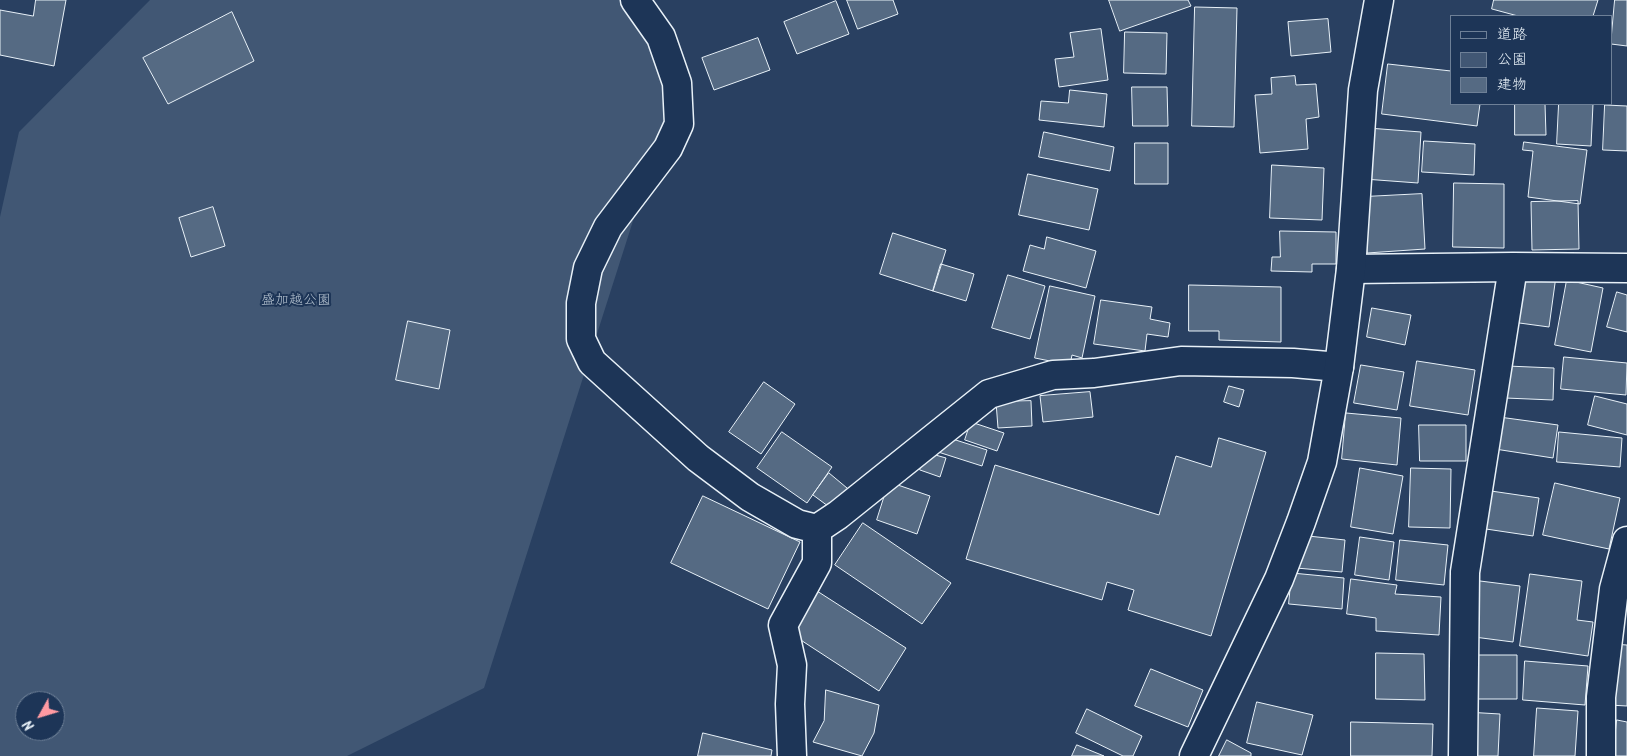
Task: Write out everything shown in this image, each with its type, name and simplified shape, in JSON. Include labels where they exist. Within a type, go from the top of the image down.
[{"type":"street","points":[[636,0],[661,37],[677,84],[679,124],[668,148],[608,227],[588,268],[581,303],[581,339],[592,362],[698,458],[750,497],[797,524],[817,529],[838,515],[989,394],[1011,387],[1053,375],[1094,373],[1181,361],[1293,363],[1339,367]]},
{"type":"street","points":[[1194,756],[1279,579],[1322,462],[1339,367],[1351,269],[1363,90],[1379,0]]},
{"type":"street","points":[[1351,269],[1513,266],[1627,268]]},
{"type":"street","points":[[1463,756],[1465,572],[1513,266]]},
{"type":"street","points":[[792,756],[790,704],[792,665],[783,625],[817,563],[817,529]]},
{"type":"street","points":[[1601,756],[1601,697],[1614,589],[1627,541]]},
{"type":"green space","name":"盛加越公園","points":[[150,0],[623,0],[677,83],[484,688],[347,756],[0,756],[0,217],[19,132]]},
{"type":"building","points":[[36,0],[66,0],[54,66],[0,55],[0,10],[33,16]]},
{"type":"building","points":[[847,0],[893,0],[898,14],[858,29]]},
{"type":"building","points":[[1109,0],[1188,0],[1191,6],[1120,31]]},
{"type":"building","points":[[1494,0],[1598,0],[1593,15],[1514,15],[1492,9]]},
{"type":"building","points":[[1615,0],[1627,0],[1627,46],[1612,44]]},
{"type":"building","points":[[836,1],[849,34],[797,54],[784,22]]},
{"type":"building","points":[[1195,7],[1237,8],[1234,127],[1192,126]]},
{"type":"building","points":[[232,12],[254,61],[168,104],[143,58]]},
{"type":"building","points":[[1328,19],[1331,52],[1291,56],[1288,22]]},
{"type":"building","points":[[1101,29],[1108,80],[1059,87],[1055,59],[1074,57],[1070,33]]},
{"type":"building","points":[[1125,32],[1167,33],[1166,74],[1124,73]]},
{"type":"building","points":[[758,38],[770,70],[714,90],[702,58]]},
{"type":"building","points":[[1388,64],[1450,71],[1450,105],[1480,105],[1477,126],[1382,114]]},
{"type":"building","points":[[1295,76],[1296,85],[1316,84],[1319,117],[1306,119],[1308,149],[1260,153],[1255,95],[1272,94],[1271,78]]},
{"type":"building","points":[[1132,87],[1167,87],[1168,126],[1133,126]]},
{"type":"building","points":[[1070,90],[1107,94],[1104,127],[1039,120],[1041,101],[1068,103]]},
{"type":"building","points":[[1515,105],[1545,105],[1546,135],[1515,135]]},
{"type":"building","points":[[1559,105],[1593,105],[1591,146],[1557,144]]},
{"type":"building","points":[[1605,105],[1627,106],[1627,151],[1603,150]]},
{"type":"building","points":[[1368,128],[1421,132],[1418,183],[1364,179]]},
{"type":"building","points":[[1044,132],[1114,147],[1110,171],[1039,157]]},
{"type":"building","points":[[1424,141],[1475,144],[1474,175],[1422,172]]},
{"type":"building","points":[[1524,142],[1587,150],[1580,204],[1528,197],[1533,151],[1523,150]]},
{"type":"building","points":[[1135,143],[1168,143],[1168,184],[1135,184]]},
{"type":"building","points":[[1272,165],[1324,168],[1322,220],[1270,218]]},
{"type":"building","points":[[1028,174],[1098,189],[1089,230],[1019,215]]},
{"type":"building","points":[[1454,183],[1504,184],[1504,248],[1453,247]]},
{"type":"building","points":[[1422,194],[1425,249],[1367,253],[1364,197]]},
{"type":"building","points":[[1578,201],[1579,249],[1532,250],[1531,202]]},
{"type":"building","points":[[213,207],[225,246],[191,257],[179,218]]},
{"type":"building","points":[[1280,231],[1336,232],[1336,264],[1312,264],[1312,272],[1271,271],[1272,257],[1280,257]]},
{"type":"building","points":[[893,233],[946,250],[933,291],[880,274]]},
{"type":"building","points":[[1047,237],[1096,251],[1086,288],[1023,271],[1030,245],[1044,249]]},
{"type":"building","points":[[941,264],[974,274],[966,301],[933,291]]},
{"type":"building","points":[[1526,272],[1556,276],[1549,327],[1512,322],[1517,286],[1524,287]]},
{"type":"building","points":[[1008,275],[1045,286],[1030,339],[992,328]]},
{"type":"building","points":[[1567,280],[1603,288],[1591,352],[1555,345]]},
{"type":"building","points":[[1189,285],[1281,287],[1281,342],[1219,340],[1219,331],[1189,331]]},
{"type":"building","points":[[1050,286],[1095,296],[1082,358],[1072,355],[1070,365],[1035,358]]},
{"type":"building","points":[[1617,292],[1627,295],[1627,332],[1607,327]]},
{"type":"building","points":[[1101,300],[1152,307],[1150,319],[1170,323],[1168,337],[1147,334],[1145,351],[1094,344]]},
{"type":"building","points":[[1372,308],[1411,315],[1405,345],[1367,337]]},
{"type":"building","points":[[408,321],[450,330],[439,389],[396,380]]},
{"type":"building","points":[[1564,357],[1627,363],[1626,395],[1561,389]]},
{"type":"building","points":[[1417,361],[1475,370],[1468,415],[1410,406]]},
{"type":"building","points":[[1361,365],[1404,372],[1397,410],[1354,403]]},
{"type":"building","points":[[1507,366],[1554,368],[1553,400],[1505,398]]},
{"type":"building","points":[[764,382],[795,404],[761,454],[729,432]]},
{"type":"building","points":[[1229,386],[1244,390],[1239,407],[1224,402]]},
{"type":"building","points":[[1090,392],[1093,417],[1043,422],[1040,396]]},
{"type":"building","points":[[1595,396],[1627,404],[1627,435],[1588,425]]},
{"type":"building","points":[[1031,401],[1032,426],[998,428],[996,402]]},
{"type":"building","points":[[1346,413],[1401,418],[1397,465],[1342,459]]},
{"type":"building","points":[[1499,417],[1558,425],[1553,458],[1495,449]]},
{"type":"building","points":[[971,422],[1004,433],[997,451],[965,440]]},
{"type":"building","points":[[1419,425],[1466,425],[1466,461],[1420,461]]},
{"type":"building","points":[[782,432],[832,467],[807,503],[757,468]]},
{"type":"building","points":[[1559,432],[1622,438],[1620,467],[1557,462]]},
{"type":"building","points":[[940,435],[987,450],[982,466],[935,451]]},
{"type":"building","points":[[1219,438],[1266,452],[1211,636],[1128,610],[1134,590],[1107,582],[1102,600],[966,559],[995,465],[1159,515],[1176,456],[1211,467]]},
{"type":"building","points":[[925,452],[946,458],[940,477],[920,470]]},
{"type":"building","points":[[1360,468],[1403,476],[1393,534],[1351,527]]},
{"type":"building","points":[[1411,468],[1451,469],[1450,528],[1409,527]]},
{"type":"building","points":[[829,473],[853,493],[832,509],[813,495]]},
{"type":"building","points":[[889,482],[930,496],[917,534],[877,520]]},
{"type":"building","points":[[1555,483],[1620,498],[1609,549],[1543,535]]},
{"type":"building","points":[[1491,491],[1539,498],[1533,536],[1486,529]]},
{"type":"building","points":[[703,496],[800,542],[768,609],[671,563]]},
{"type":"building","points":[[863,523],[951,583],[922,624],[835,565]]},
{"type":"building","points":[[1299,535],[1345,540],[1342,572],[1296,568]]},
{"type":"building","points":[[1360,537],[1394,542],[1389,580],[1355,575]]},
{"type":"building","points":[[1400,540],[1448,545],[1444,585],[1396,580]]},
{"type":"building","points":[[1292,573],[1344,578],[1342,609],[1289,604]]},
{"type":"building","points":[[1530,574],[1582,581],[1577,620],[1593,622],[1588,656],[1520,646]]},
{"type":"building","points":[[1351,579],[1397,585],[1395,594],[1441,597],[1439,635],[1376,631],[1376,618],[1347,614]]},
{"type":"building","points":[[1480,581],[1520,586],[1513,642],[1474,637]]},
{"type":"building","points":[[817,591],[906,648],[879,691],[790,633]]},
{"type":"building","points":[[1611,644],[1627,645],[1627,706],[1609,705]]},
{"type":"building","points":[[1376,653],[1424,654],[1425,700],[1376,699]]},
{"type":"building","points":[[1475,655],[1517,655],[1517,699],[1474,699]]},
{"type":"building","points":[[1525,661],[1588,666],[1585,705],[1523,700]]},
{"type":"building","points":[[1151,669],[1203,690],[1188,727],[1135,706]]},
{"type":"building","points":[[826,690],[879,705],[874,733],[862,756],[813,742],[824,721]]},
{"type":"building","points":[[1257,702],[1313,715],[1302,755],[1247,743]]},
{"type":"building","points":[[1537,708],[1578,711],[1575,756],[1534,756]]},
{"type":"building","points":[[1087,709],[1142,736],[1133,756],[1123,756],[1076,733]]},
{"type":"building","points":[[1466,712],[1500,714],[1498,756],[1464,756]]},
{"type":"building","points":[[1617,720],[1627,722],[1627,756],[1613,756]]},
{"type":"building","points":[[1351,722],[1433,724],[1432,756],[1351,756]]},
{"type":"building","points":[[703,733],[772,750],[771,756],[698,756]]},
{"type":"building","points":[[1227,740],[1251,753],[1251,756],[1219,756]]},
{"type":"building","points":[[1077,745],[1104,756],[1072,756]]}]
